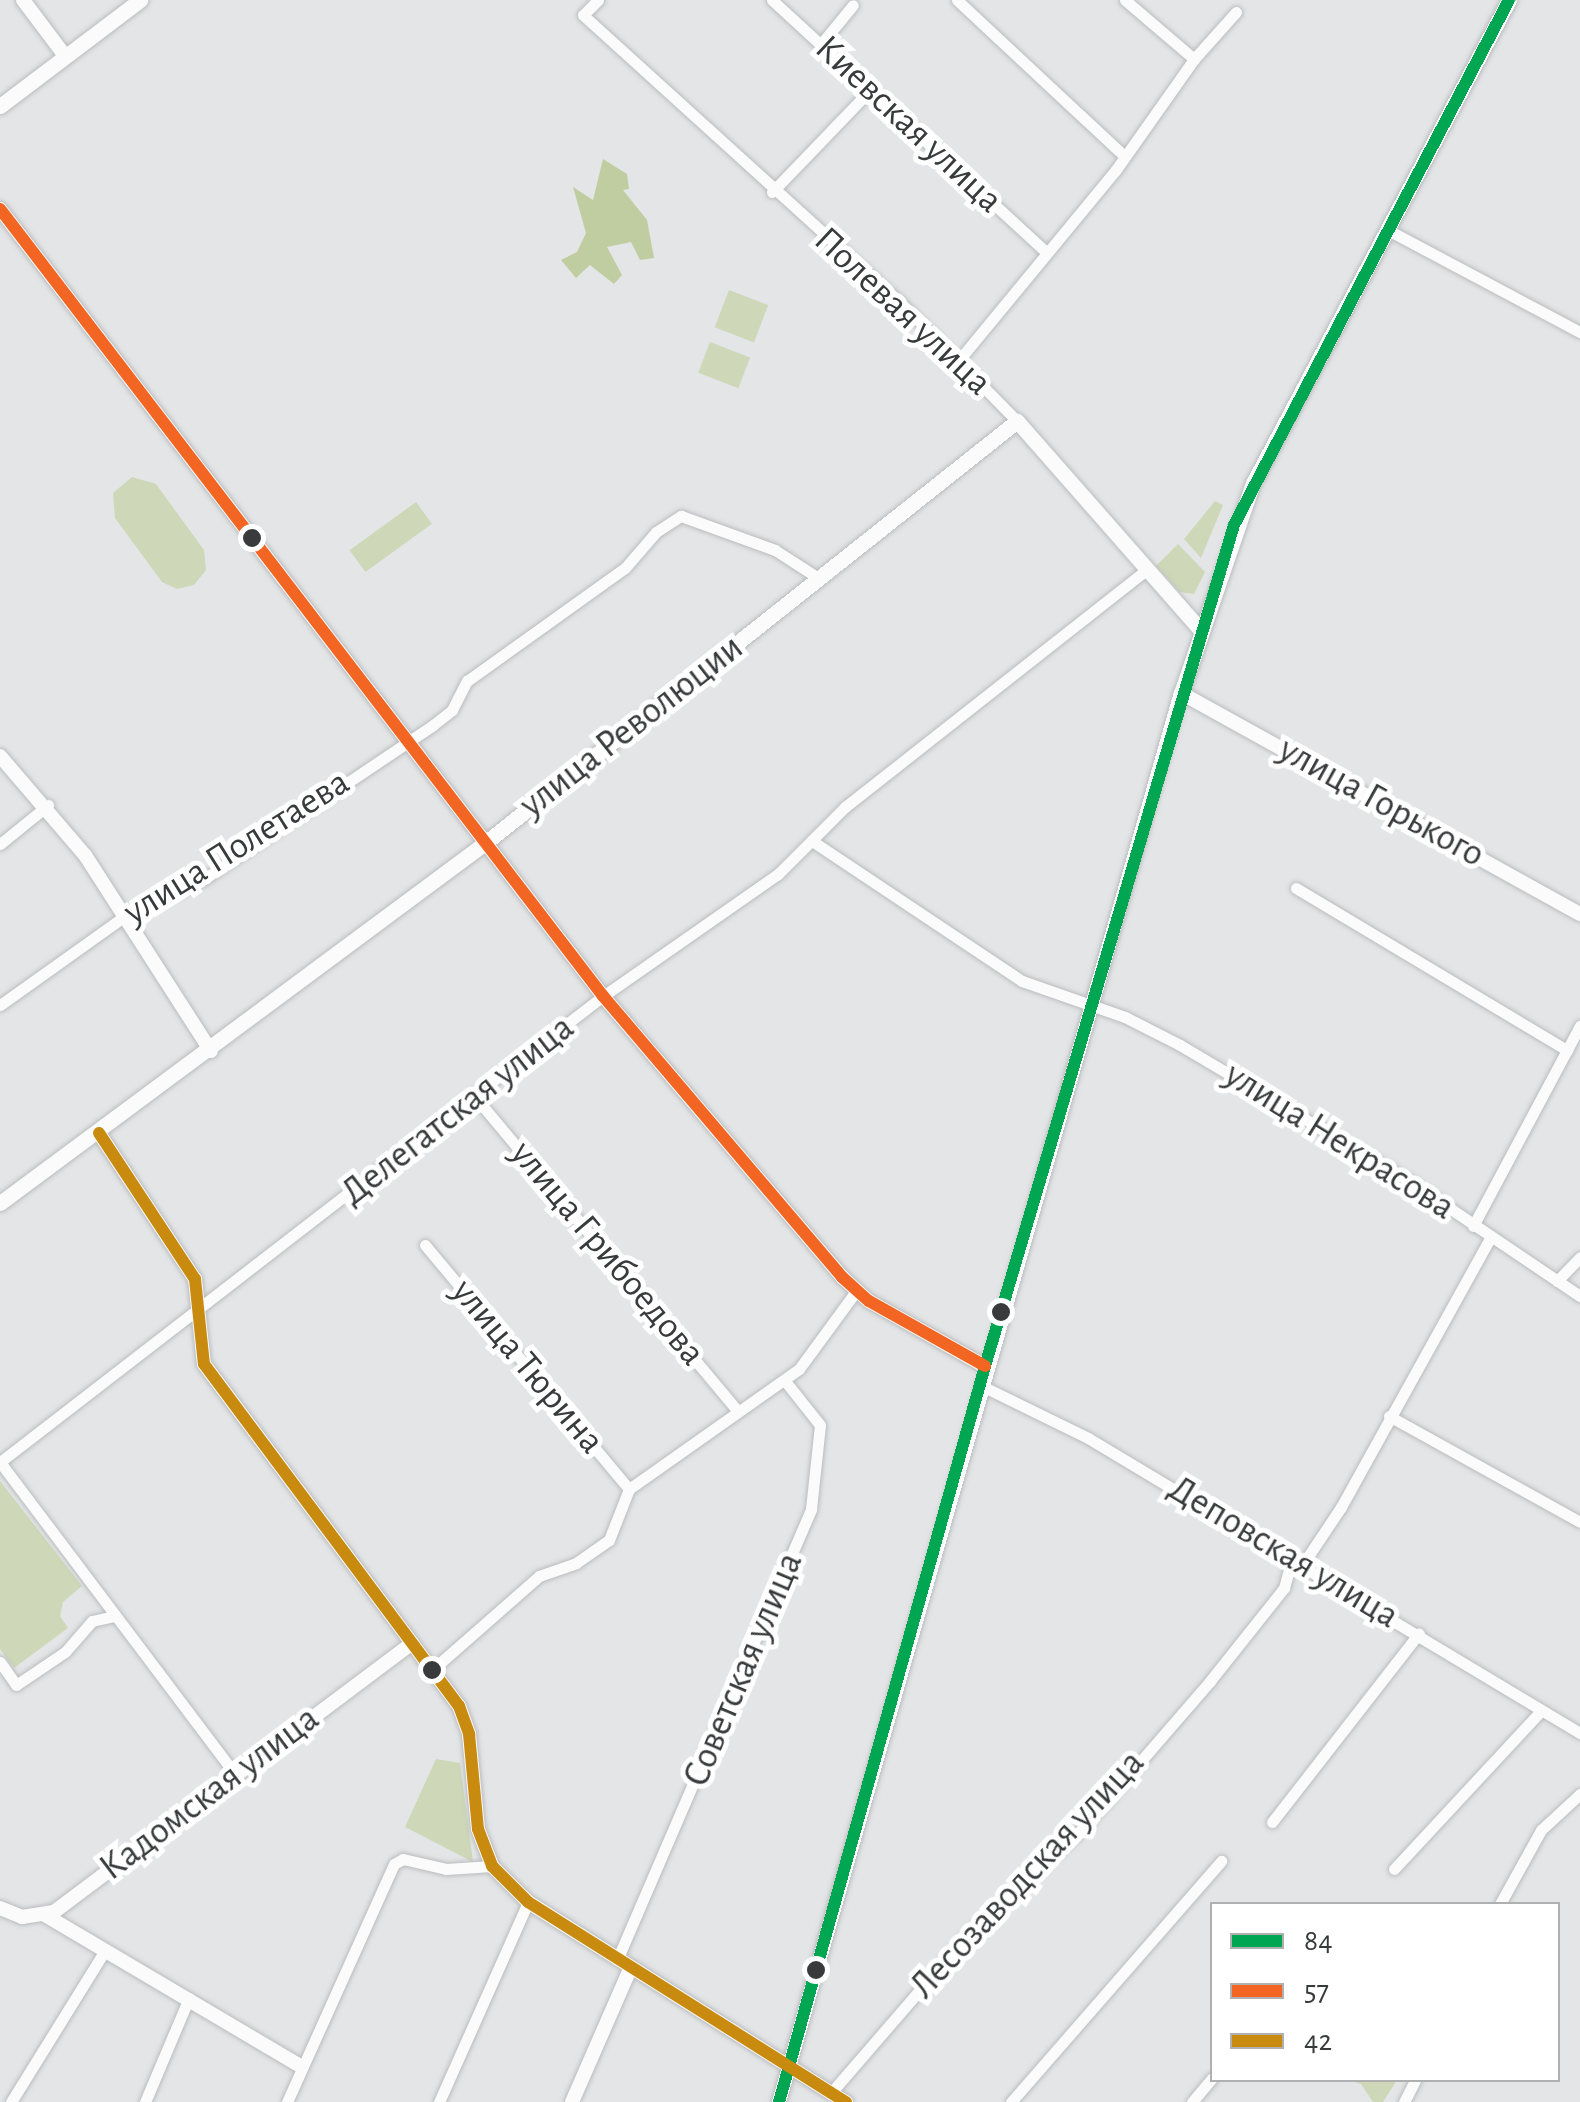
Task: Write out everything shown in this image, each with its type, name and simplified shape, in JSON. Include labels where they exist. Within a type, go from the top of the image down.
[{"type":"main road","points":[[0,106],[140,0]]},
{"type":"main road","points":[[1181,693],[1252,483],[1509,0]]},
{"type":"main road","name":"Полевая улица","points":[[1016,421],[1200,629]]},
{"type":"main road","name":"улица Революции","points":[[2,1198],[212,1052],[484,843],[1016,421]]},
{"type":"street","points":[[23,0],[66,57]]},
{"type":"street","name":"Полевая улица","points":[[598,0],[583,15],[958,360],[1016,421]]},
{"type":"street","name":"Киевская улица","points":[[772,0],[1044,250]]},
{"type":"street","points":[[956,0],[1121,153]]},
{"type":"street","points":[[1125,0],[1194,60]]},
{"type":"street","points":[[821,44],[853,5]]},
{"type":"street","points":[[958,360],[1044,250],[1115,171],[1121,153],[1236,12]]},
{"type":"street","points":[[772,192],[871,89]]},
{"type":"street","points":[[0,210],[603,996],[856,1291],[985,1366]]},
{"type":"street","points":[[1386,229],[1580,332]]},
{"type":"street","name":"улица Полетаева","points":[[0,1005],[124,916],[204,878],[452,710],[474,674],[625,568],[656,532],[681,516],[775,550],[820,579]]},
{"type":"street","name":"Делегатская улица","points":[[0,1462],[200,1314],[603,996],[778,874],[844,807],[1146,570]]},
{"type":"street","points":[[779,2102],[985,1366],[1181,693]]},
{"type":"street","name":"улица Горького","points":[[1181,693],[1580,914]]},
{"type":"street","points":[[0,756],[48,806],[212,1052]]},
{"type":"street","points":[[0,844],[48,806]]},
{"type":"street","name":"улица Некрасова","points":[[812,841],[1022,981],[1090,1003],[1180,1045],[1580,1296]]},
{"type":"street","points":[[1296,888],[1567,1050]]},
{"type":"street","points":[[1473,1226],[1580,1026]]},
{"type":"street","name":"улица Грибоедова","points":[[476,1098],[737,1410]]},
{"type":"street","points":[[99,1133],[195,1279],[204,1364],[466,1721],[478,1829],[492,1866],[528,1902],[789,2070],[846,2102]]},
{"type":"street","name":"Лесозаводская улица","points":[[830,2094],[969,1933],[1082,1829],[1210,1682],[1284,1588],[1389,1416],[1490,1238]]},
{"type":"street","name":"улица Тюрина","points":[[426,1244],[629,1489]]},
{"type":"street","points":[[1557,1281],[1580,1258]]},
{"type":"street","name":"улица Тюрина","points":[[432,1670],[539,1576],[576,1562],[609,1540],[629,1489],[737,1410],[784,1381],[856,1291]]},
{"type":"street","name":"Советская улица","points":[[572,2102],[623,1965],[810,1510],[820,1425],[784,1381]]},
{"type":"street","name":"Деповская улица","points":[[980,1385],[1088,1438],[1580,1733]]},
{"type":"street","points":[[1389,1416],[1580,1522]]},
{"type":"street","points":[[0,1462],[235,1774]]},
{"type":"street","points":[[0,1662],[16,1684],[65,1652],[92,1622],[113,1616]]},
{"type":"street","points":[[1272,1822],[1419,1633]]},
{"type":"street","name":"Кадомская улица","points":[[45,1915],[411,1644]]},
{"type":"street","points":[[1394,1869],[1541,1710]]},
{"type":"street","points":[[1501,1902],[1540,1830],[1580,1794]]},
{"type":"street","points":[[287,2102],[300,2065],[394,1864],[403,1859],[446,1870],[492,1866]]},
{"type":"street","points":[[1011,2102],[1221,1860]]},
{"type":"street","points":[[439,2102],[528,1902]]},
{"type":"street","points":[[0,1908],[22,1916],[45,1915],[300,2065]]},
{"type":"street","points":[[11,2102],[104,1952]]},
{"type":"street","points":[[146,2102],[189,1998]]},
{"type":"street","points":[[1192,2102],[1210,2080]]},
{"type":"green space","points":[[603,159],[627,174],[629,189],[623,190],[647,220],[654,258],[640,260],[631,242],[607,247],[622,275],[614,284],[590,265],[576,278],[561,260],[577,252],[586,233],[573,187],[593,200]]},
{"type":"green space","points":[[729,290],[768,305],[754,342],[715,327]]},
{"type":"green space","points":[[710,342],[750,357],[738,388],[698,373]]},
{"type":"green space","points":[[132,477],[156,484],[204,550],[206,570],[194,585],[177,589],[162,582],[115,518],[113,493]]},
{"type":"green space","points":[[1215,501],[1223,505],[1201,558],[1184,539]]},
{"type":"green space","points":[[416,502],[432,524],[366,572],[350,550]]},
{"type":"green space","points":[[1178,544],[1205,572],[1194,594],[1180,592],[1156,566]]},
{"type":"green space","points":[[0,1481],[82,1586],[63,1602],[60,1616],[68,1628],[14,1668],[0,1649]]},
{"type":"green space","points":[[436,1759],[460,1763],[473,1862],[405,1827]]},
{"type":"green space","points":[[1355,2082],[1396,2082],[1383,2102],[1373,2102],[1361,2084]]},
{"type":"transit line","name":"84","points":[[779,2102],[985,1366],[1234,525],[1509,0]]},
{"type":"transit line","name":"57","points":[[0,209],[603,996],[842,1277],[869,1301],[985,1366]]},
{"type":"transit line","name":"42","points":[[99,1133],[195,1279],[204,1364],[459,1706],[469,1734],[478,1829],[492,1866],[528,1902],[846,2102]]}]
